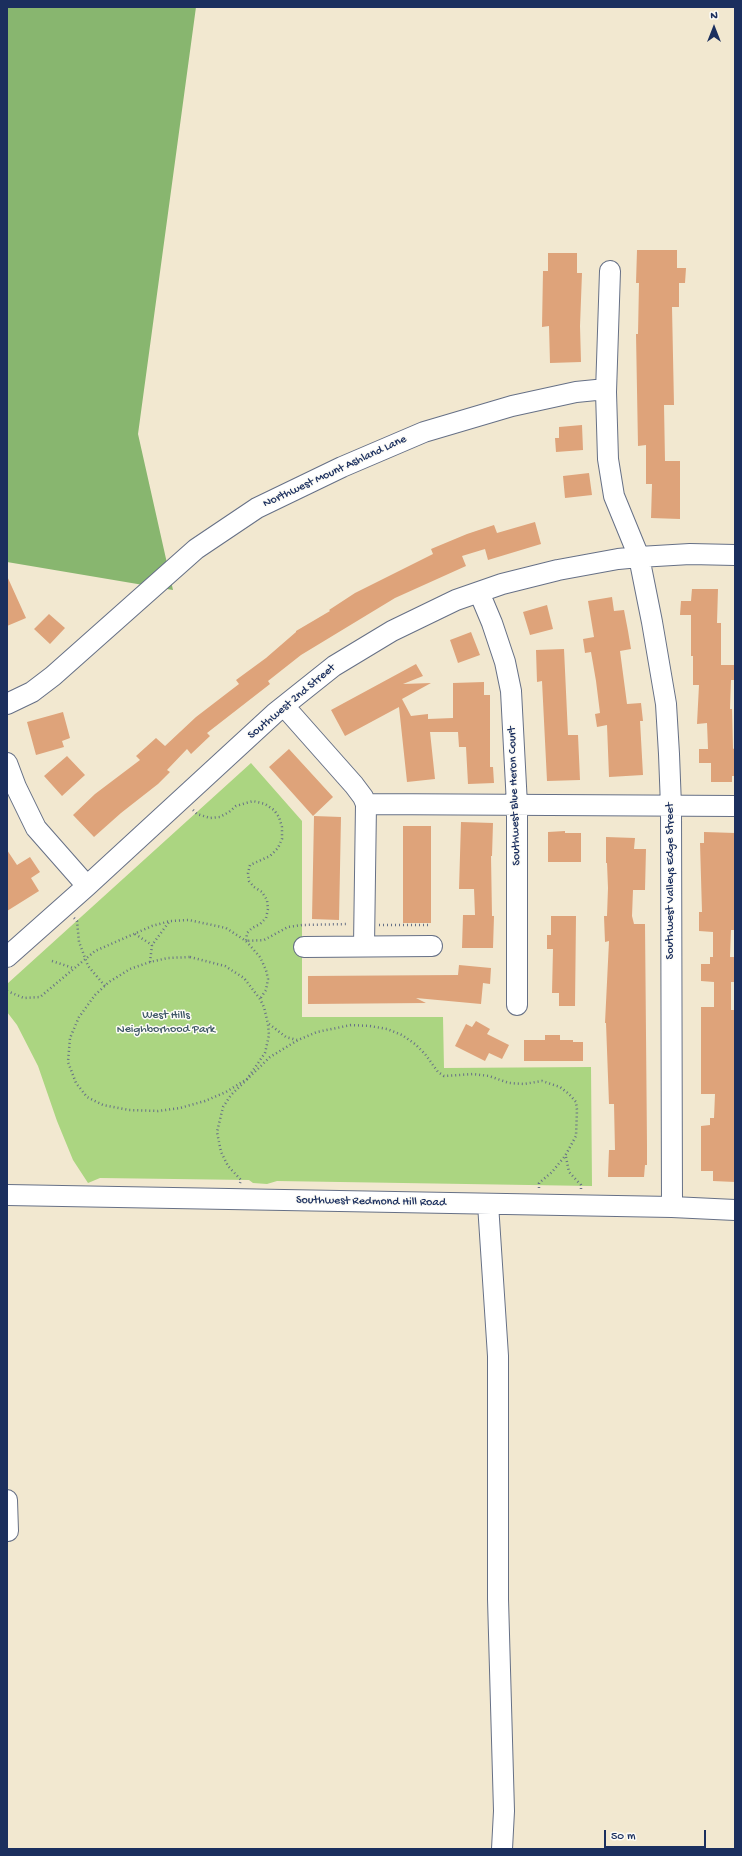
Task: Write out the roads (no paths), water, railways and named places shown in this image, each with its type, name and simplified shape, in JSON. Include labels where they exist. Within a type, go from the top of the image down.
[{"type":"street","name":"Southwest Valleys Edge Street","points":[[610,271],[606,389],[608,459],[614,496],[638,557],[652,622],[666,704],[671,806],[672,1208]]},
{"type":"street","name":"Northwest Mount Ashland Lane","points":[[7,704],[32,692],[53,676],[196,549],[257,508],[342,467],[424,432],[512,406],[576,392],[606,389]]},
{"type":"street","name":"Southwest 2nd Street","points":[[7,957],[88,886],[284,706],[334,666],[392,631],[456,600],[502,584],[558,570],[618,559],[638,557],[690,554],[735,555]]},
{"type":"street","name":"Southwest Blue Heron Court","points":[[479,592],[492,623],[505,662],[511,691],[517,805],[517,1005]]},
{"type":"street","points":[[284,706],[354,785],[363,796],[366,804],[364,946]]},
{"type":"street","points":[[7,763],[16,787],[36,828],[88,886]]},
{"type":"street","points":[[366,804],[735,806]]},
{"type":"street","points":[[304,947],[432,946]]},
{"type":"street","name":"Southwest Redmond Hill Road","points":[[7,1196],[488,1204],[735,1210]]},
{"type":"street","points":[[488,1204],[498,1356],[498,1599],[504,1811],[502,1849]]},
{"type":"street","points":[[7,1500],[8,1531]]},
{"type":"park label","name":"West Hills Neighborhood Park","points":[[166,1023]]}]
